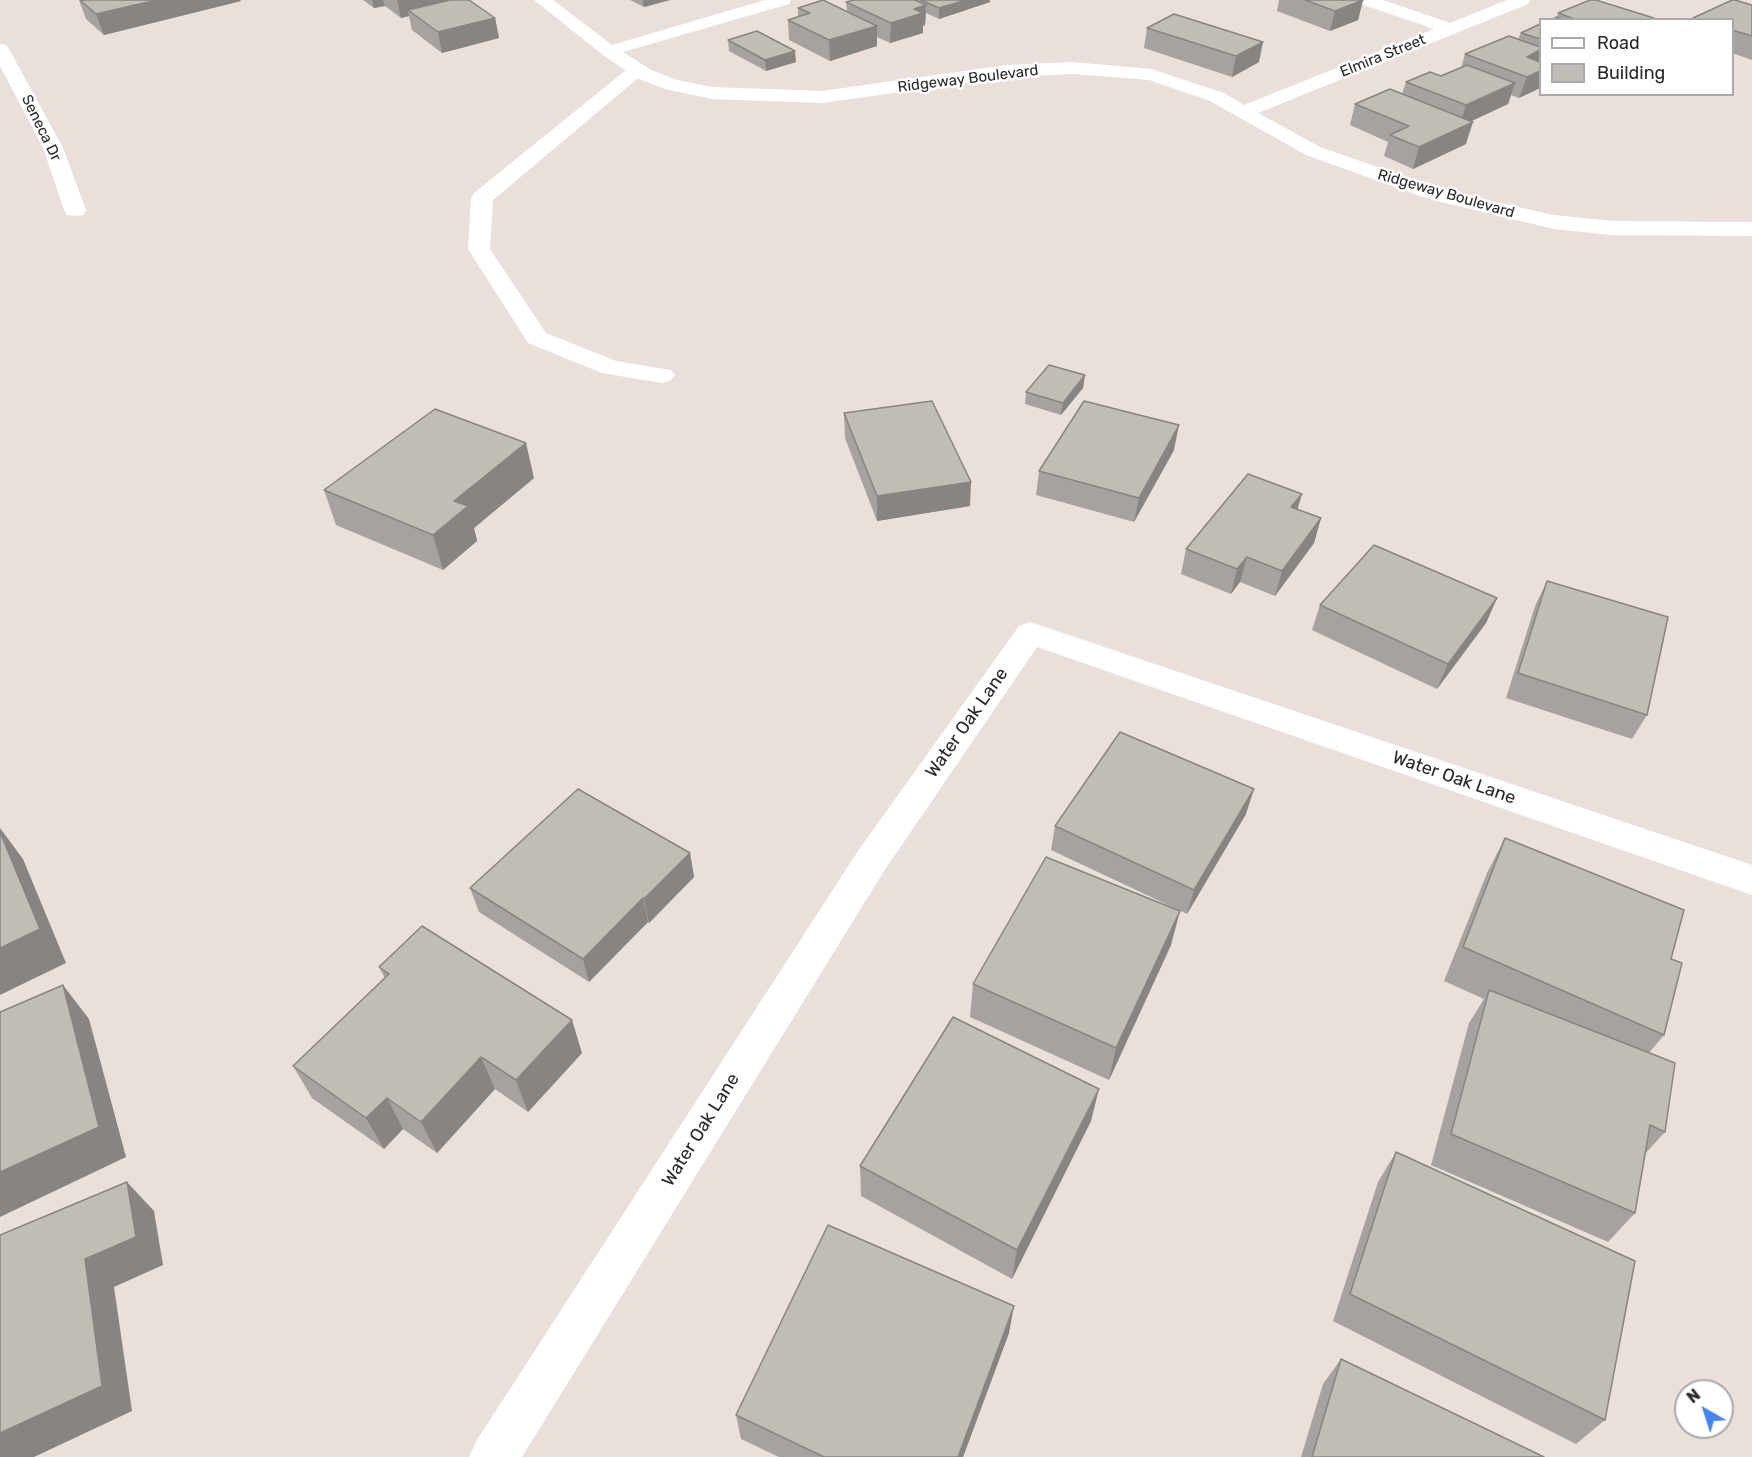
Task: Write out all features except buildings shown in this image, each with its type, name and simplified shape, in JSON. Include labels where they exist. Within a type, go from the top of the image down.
[{"type":"street","name":"Ridgeway Boulevard","points":[[542,0],[637,70],[672,86],[712,93],[822,97],[1007,71],[1072,68],[1151,75],[1217,97],[1272,130],[1322,154],[1436,195],[1554,222],[1611,228],[1752,229]]},
{"type":"street","points":[[609,51],[783,0]]},
{"type":"street","points":[[1367,0],[1451,29]]},
{"type":"street","name":"Elmira Street","points":[[1244,112],[1522,0]]},
{"type":"street","name":"Seneca Dr","points":[[0,49],[53,148],[75,210]]},
{"type":"street","points":[[637,70],[482,198],[480,249],[537,338],[611,368],[662,375]]},
{"type":"street","name":"Water Oak Lane","points":[[494,1457],[871,861],[1030,633],[1752,880]]}]
